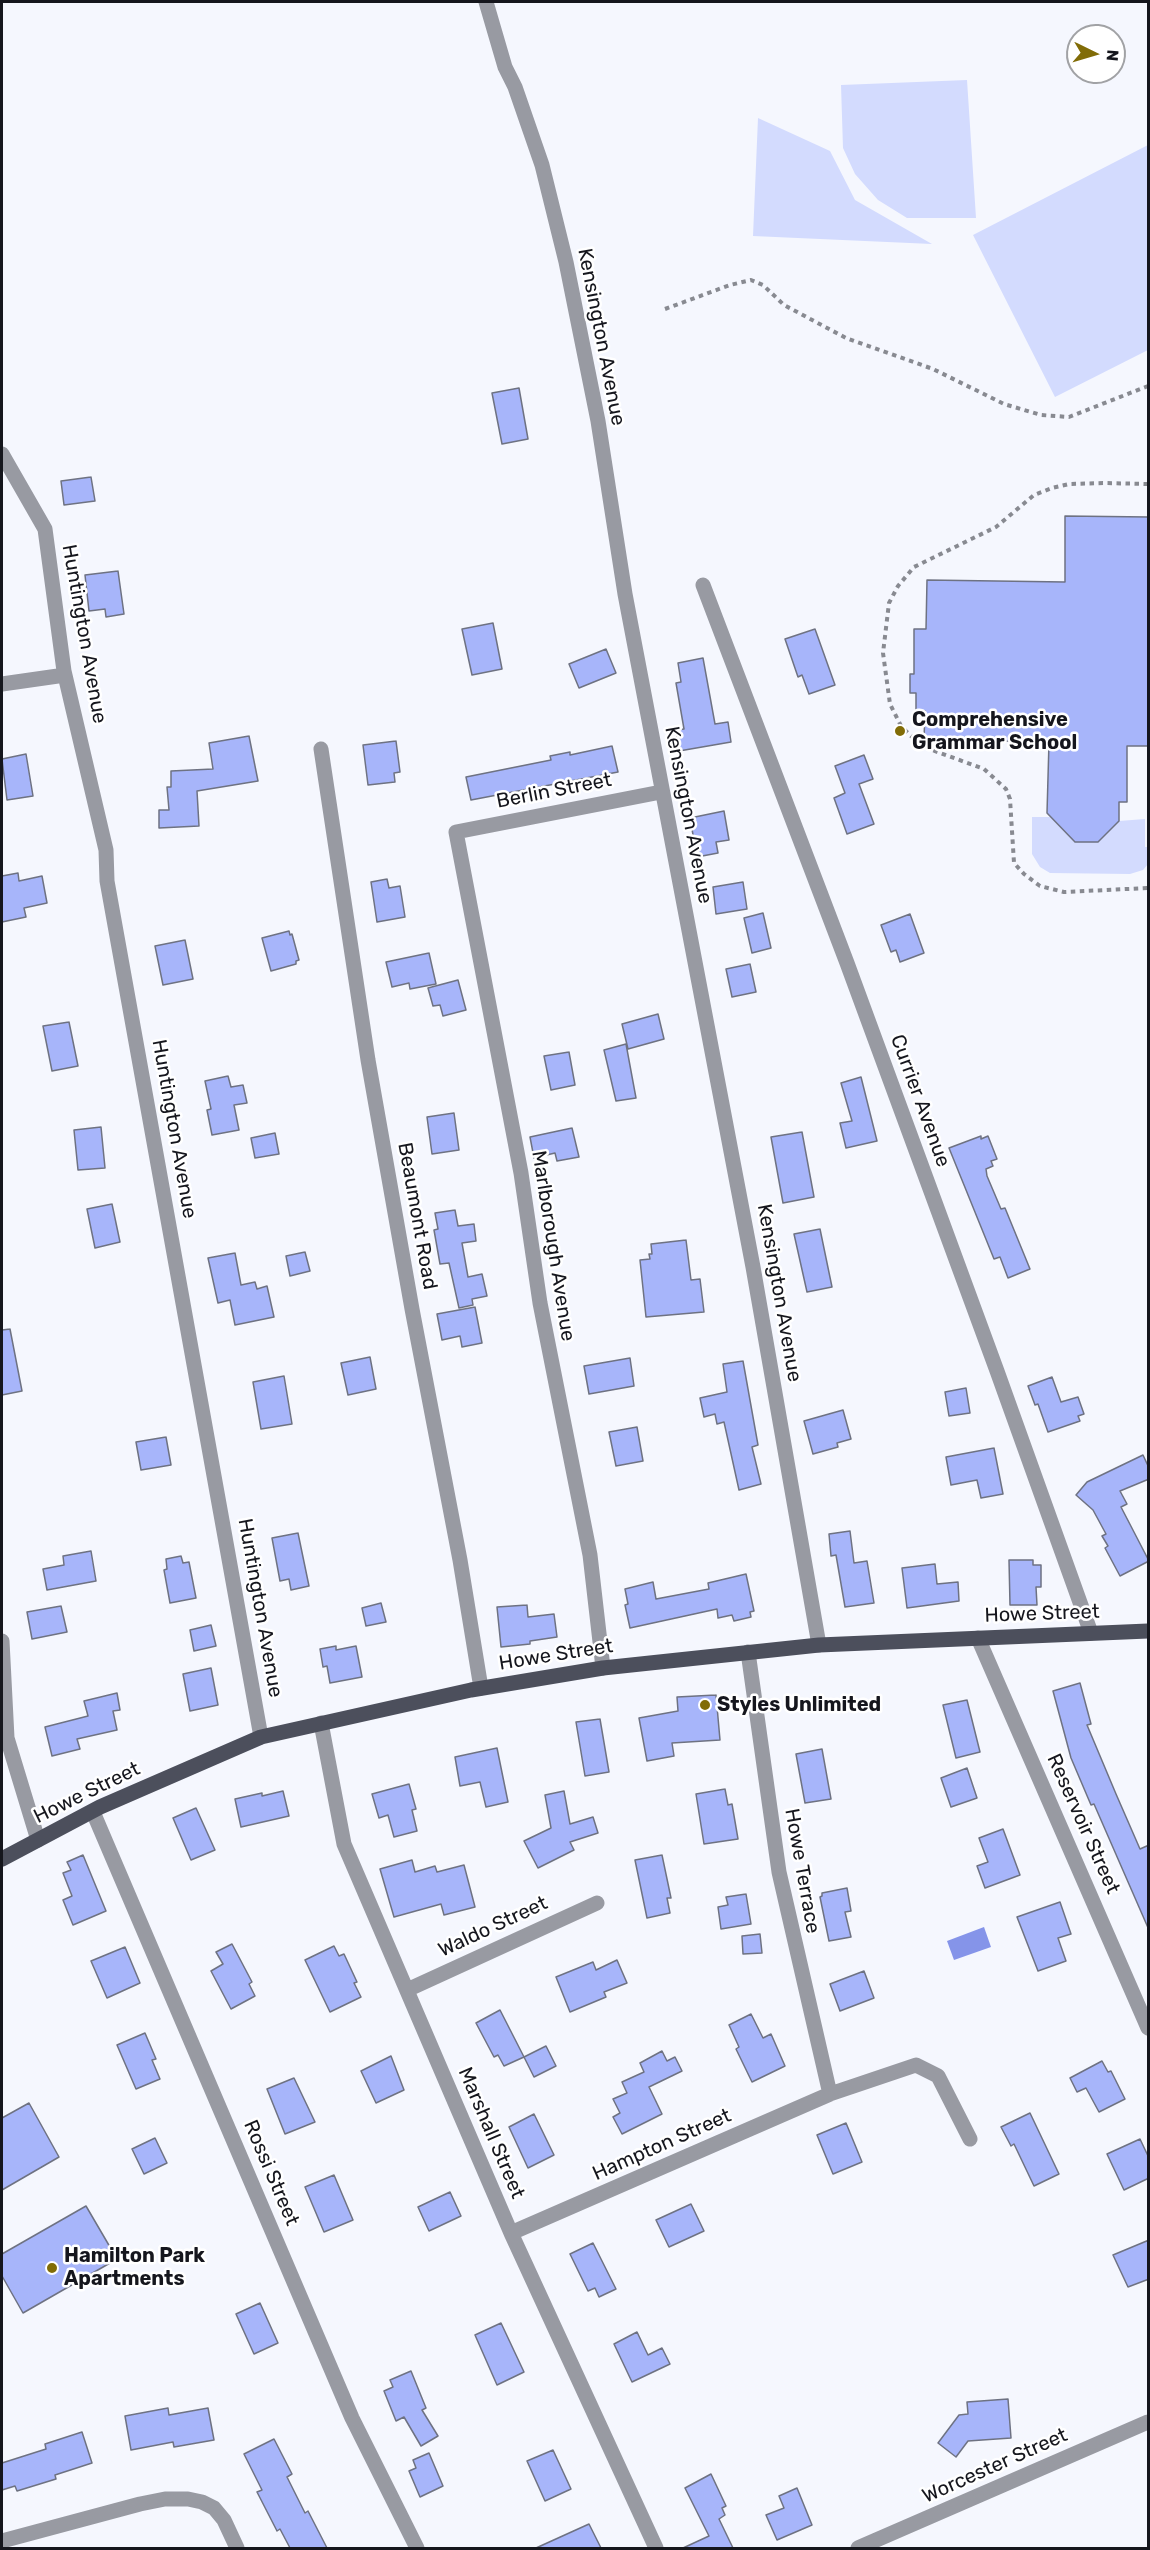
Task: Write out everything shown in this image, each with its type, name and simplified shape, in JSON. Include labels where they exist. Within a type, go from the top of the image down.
[{"type":"main road","name":"Howe Street","points":[[2,1859],[93,1812],[261,1737],[481,1689],[603,1668],[748,1652],[819,1646],[1149,1631]]},
{"type":"street","name":"Kensington Avenue","points":[[486,2],[505,67],[515,87],[542,165],[566,262],[598,421],[625,594],[661,792],[753,1267],[819,1646]]},
{"type":"street","name":"Huntington Avenue","points":[[2,454],[45,529],[65,675],[106,850],[107,881],[261,1737]]},
{"type":"street","name":"Currier Avenue","points":[[703,585],[851,974],[998,1371],[1091,1634]]},
{"type":"street","points":[[2,684],[65,675]]},
{"type":"street","name":"Beaumont Road","points":[[321,750],[368,1060],[411,1309],[460,1560],[481,1689]]},
{"type":"street","name":"Berlin Street","points":[[456,832],[661,792]]},
{"type":"street","name":"Marlborough Avenue","points":[[456,832],[521,1173],[540,1303],[590,1555],[603,1668]]},
{"type":"street","name":"Reservoir Street","points":[[978,1638],[1149,2028]]},
{"type":"street","points":[[2,1641],[7,1738],[38,1840]]},
{"type":"street","name":"Howe Terrace","points":[[748,1652],[778,1872],[830,2094]]},
{"type":"street","name":"Marshall Street","points":[[321,1723],[344,1844],[511,2234],[656,2548]]},
{"type":"street","name":"Rossi Street","points":[[93,1812],[352,2418],[417,2548]]},
{"type":"street","name":"Waldo Street","points":[[407,1990],[597,1903]]},
{"type":"street","name":"Hampton Street","points":[[511,2234],[830,2094],[916,2065],[938,2076],[970,2139]]},
{"type":"street","name":"Worcester Street","points":[[858,2548],[887,2543],[1149,2422]]},
{"type":"street","points":[[2,2541],[140,2504],[165,2499],[188,2499],[214,2508],[224,2520],[237,2548]]},
{"type":"path","points":[[665,309],[730,285],[751,280],[764,285],[784,305],[846,338],[933,369],[1004,404],[1041,415],[1069,417],[1149,386]]},
{"type":"path","points":[[1149,484],[1081,483],[1052,488],[1034,495],[996,527],[914,567],[898,586],[889,603],[883,653],[890,704],[902,726],[911,736],[932,750],[984,769],[1006,789],[1010,799],[1014,863],[1024,874],[1040,886],[1064,892],[1149,888]]},
{"type":"shaded area","points":[[967,80],[976,218],[907,218],[878,200],[855,174],[843,148],[841,85]]},
{"type":"shaded area","points":[[758,118],[830,151],[855,200],[932,244],[753,236]]},
{"type":"shaded area","points":[[1148,145],[1148,350],[1055,397],[973,235]]},
{"type":"shaded area","points":[[1032,817],[1051,817],[1075,842],[1098,842],[1119,821],[1145,819],[1145,847],[1148,847],[1148,864],[1143,870],[1130,874],[1050,873],[1040,867],[1032,854]]},
{"type":"water","points":[[984,1927],[991,1947],[954,1960],[947,1941]]},
{"type":"building","points":[[519,388],[528,439],[502,444],[492,393]]},
{"type":"building","points":[[91,477],[95,501],[64,505],[61,481]]},
{"type":"building","name":"Comprehensive Grammar School","points":[[1065,516],[1149,517],[1149,746],[1127,746],[1127,802],[1119,802],[1119,821],[1098,842],[1075,842],[1047,813],[1049,742],[924,739],[925,711],[916,710],[916,693],[910,693],[910,674],[914,674],[914,629],[926,629],[927,580],[1065,582]]},
{"type":"building","points":[[118,571],[124,614],[106,617],[105,609],[89,611],[85,575]]},
{"type":"building","points":[[493,623],[502,669],[472,675],[462,629]]},
{"type":"building","points":[[815,629],[835,685],[809,694],[802,675],[798,677],[785,639]]},
{"type":"building","points":[[606,649],[616,673],[579,688],[569,664]]},
{"type":"building","points":[[703,658],[715,724],[728,722],[731,742],[679,751],[676,730],[684,729],[676,683],[681,682],[678,663]]},
{"type":"building","points":[[249,736],[258,781],[197,791],[199,826],[159,828],[159,810],[169,810],[167,787],[171,787],[171,771],[213,769],[209,743]]},
{"type":"building","points":[[396,741],[400,772],[394,773],[395,782],[368,785],[363,745]]},
{"type":"building","points":[[612,746],[618,772],[471,800],[466,777],[551,760],[550,756],[570,752],[570,755]]},
{"type":"building","points":[[26,754],[33,796],[7,800],[2,759]]},
{"type":"building","points":[[864,755],[873,779],[859,784],[874,824],[847,834],[834,798],[845,793],[835,766]]},
{"type":"building","points":[[724,811],[729,840],[716,842],[718,853],[697,857],[690,818]]},
{"type":"building","points":[[18,873],[19,881],[42,876],[47,903],[24,908],[26,917],[2,922],[2,876]]},
{"type":"building","points":[[387,879],[389,888],[400,886],[405,917],[377,922],[371,882]]},
{"type":"building","points":[[743,882],[747,909],[716,914],[713,887]]},
{"type":"building","points":[[763,913],[771,948],[752,953],[744,918]]},
{"type":"building","points":[[910,914],[924,953],[900,962],[896,950],[891,952],[881,925]]},
{"type":"building","points":[[289,931],[290,935],[292,934],[299,960],[296,964],[271,971],[262,938]]},
{"type":"building","points":[[185,940],[193,979],[163,985],[155,946]]},
{"type":"building","points":[[429,953],[436,984],[410,989],[409,983],[392,987],[386,962]]},
{"type":"building","points":[[750,964],[756,992],[732,997],[726,969]]},
{"type":"building","points":[[458,980],[466,1010],[443,1016],[440,1005],[433,1006],[428,988]]},
{"type":"building","points":[[658,1014],[664,1039],[628,1049],[622,1024]]},
{"type":"building","points":[[69,1022],[78,1066],[52,1071],[43,1026]]},
{"type":"building","points":[[626,1044],[636,1098],[616,1101],[604,1050]]},
{"type":"building","points":[[569,1052],[575,1085],[551,1090],[544,1056]]},
{"type":"building","points":[[228,1076],[231,1087],[243,1085],[247,1103],[234,1105],[239,1130],[212,1135],[207,1110],[211,1109],[205,1081]]},
{"type":"building","points":[[861,1077],[877,1141],[846,1148],[840,1123],[852,1121],[841,1083]]},
{"type":"building","points":[[454,1113],[459,1150],[432,1154],[427,1117]]},
{"type":"building","points":[[101,1127],[105,1168],[78,1170],[74,1130]]},
{"type":"building","points":[[572,1128],[579,1157],[557,1161],[555,1153],[534,1158],[530,1137]]},
{"type":"building","points":[[802,1132],[814,1197],[783,1203],[771,1137]]},
{"type":"building","points":[[275,1133],[279,1154],[255,1158],[251,1138]]},
{"type":"building","points":[[981,1136],[981,1139],[988,1136],[997,1159],[991,1161],[993,1166],[986,1169],[987,1176],[1001,1209],[1005,1208],[1030,1269],[1008,1278],[1000,1257],[994,1259],[949,1148]]},
{"type":"building","points":[[112,1204],[120,1242],[95,1248],[87,1209]]},
{"type":"building","points":[[455,1210],[458,1226],[474,1224],[476,1241],[462,1243],[468,1277],[482,1274],[487,1296],[472,1299],[473,1305],[459,1308],[449,1263],[440,1264],[434,1230],[438,1229],[435,1213]]},
{"type":"building","points":[[820,1229],[832,1287],[807,1292],[794,1234]]},
{"type":"building","points":[[686,1240],[691,1280],[700,1279],[704,1312],[646,1317],[640,1260],[650,1259],[651,1244]]},
{"type":"building","points":[[305,1252],[310,1271],[290,1276],[286,1256]]},
{"type":"building","points":[[235,1253],[241,1285],[255,1282],[257,1289],[267,1286],[274,1317],[235,1325],[230,1300],[218,1303],[208,1258]]},
{"type":"building","points":[[475,1307],[482,1343],[462,1347],[460,1336],[442,1340],[437,1314]]},
{"type":"building","points":[[10,1329],[22,1391],[2,1395],[2,1330]]},
{"type":"building","points":[[370,1357],[376,1389],[348,1395],[341,1363]]},
{"type":"building","points":[[630,1358],[634,1386],[589,1394],[584,1366]]},
{"type":"building","points":[[743,1361],[758,1445],[752,1447],[761,1484],[739,1490],[724,1422],[717,1424],[715,1414],[704,1417],[700,1398],[727,1392],[723,1364]]},
{"type":"building","points":[[284,1376],[292,1424],[261,1429],[253,1382]]},
{"type":"building","points":[[1052,1377],[1061,1402],[1078,1397],[1084,1414],[1078,1416],[1080,1421],[1048,1432],[1038,1404],[1035,1405],[1028,1386]]},
{"type":"building","points":[[966,1388],[970,1413],[949,1416],[945,1392]]},
{"type":"building","points":[[843,1410],[851,1439],[837,1443],[838,1447],[813,1454],[804,1421]]},
{"type":"building","points":[[637,1427],[643,1461],[616,1466],[609,1432]]},
{"type":"building","points":[[166,1437],[171,1465],[141,1470],[136,1442]]},
{"type":"building","points":[[994,1448],[1003,1494],[981,1498],[977,1480],[951,1485],[946,1457]]},
{"type":"building","points":[[1143,1455],[1149,1468],[1149,1479],[1120,1491],[1127,1504],[1121,1507],[1149,1561],[1120,1576],[1105,1548],[1108,1546],[1102,1536],[1106,1534],[1093,1510],[1076,1495],[1087,1482]]},
{"type":"building","points":[[850,1531],[854,1563],[867,1561],[874,1603],[845,1607],[836,1555],[831,1556],[829,1534]]},
{"type":"building","points":[[298,1533],[309,1586],[291,1590],[289,1579],[280,1581],[272,1538]]},
{"type":"building","points":[[91,1551],[96,1581],[47,1590],[43,1569],[64,1565],[63,1556]]},
{"type":"building","points":[[181,1556],[183,1563],[189,1562],[196,1598],[170,1603],[164,1570],[167,1569],[166,1559]]},
{"type":"building","points":[[1009,1560],[1033,1560],[1033,1565],[1041,1565],[1041,1587],[1036,1587],[1037,1605],[1010,1605]]},
{"type":"building","points":[[935,1564],[937,1584],[958,1582],[959,1601],[907,1608],[902,1568]]},
{"type":"building","points":[[746,1574],[754,1611],[750,1612],[751,1617],[734,1621],[732,1615],[718,1618],[717,1609],[630,1628],[625,1605],[628,1604],[625,1589],[653,1582],[656,1599],[709,1589],[708,1583]]},
{"type":"building","points":[[381,1603],[386,1622],[366,1626],[362,1608]]},
{"type":"building","points":[[527,1605],[528,1617],[554,1614],[557,1637],[530,1641],[530,1644],[501,1647],[497,1607]]},
{"type":"building","points":[[61,1606],[67,1632],[32,1639],[27,1612]]},
{"type":"building","points":[[211,1625],[216,1646],[194,1651],[190,1630]]},
{"type":"building","points":[[336,1646],[336,1650],[356,1646],[362,1677],[330,1683],[327,1666],[323,1667],[320,1649]]},
{"type":"building","points":[[211,1668],[218,1705],[190,1711],[183,1674]]},
{"type":"building","points":[[1080,1683],[1091,1724],[1087,1725],[1116,1794],[1140,1849],[1149,1845],[1149,1930],[1094,1804],[1091,1805],[1071,1758],[1053,1691]]},
{"type":"building","points":[[117,1693],[120,1710],[113,1711],[117,1730],[77,1739],[80,1749],[52,1756],[45,1727],[88,1716],[84,1701]]},
{"type":"building","points":[[716,1695],[720,1740],[672,1743],[674,1756],[647,1761],[639,1718],[678,1711],[677,1697]]},
{"type":"building","points":[[967,1700],[980,1752],[956,1758],[943,1705]]},
{"type":"building","points":[[600,1719],[609,1772],[585,1776],[576,1722]]},
{"type":"building","points":[[497,1748],[508,1802],[486,1807],[480,1782],[460,1786],[455,1757]]},
{"type":"building","points":[[822,1749],[831,1799],[805,1803],[796,1754]]},
{"type":"building","points":[[967,1768],[977,1798],[951,1807],[941,1778]]},
{"type":"building","points":[[409,1784],[416,1809],[412,1810],[417,1831],[394,1837],[388,1815],[379,1818],[372,1794]]},
{"type":"building","points":[[725,1789],[728,1805],[732,1804],[738,1839],[704,1844],[696,1794]]},
{"type":"building","points":[[283,1791],[289,1816],[241,1827],[235,1799]]},
{"type":"building","points":[[564,1791],[570,1824],[593,1817],[598,1833],[570,1842],[574,1850],[538,1868],[524,1841],[551,1828],[545,1795]]},
{"type":"building","points":[[196,1808],[215,1850],[191,1860],[173,1818]]},
{"type":"building","points":[[1003,1829],[1020,1875],[985,1888],[977,1866],[988,1862],[979,1838]]},
{"type":"building","points":[[83,1855],[106,1911],[73,1925],[63,1900],[72,1896],[63,1873],[71,1870],[67,1862]]},
{"type":"building","points":[[662,1855],[671,1898],[667,1898],[670,1913],[647,1918],[635,1860]]},
{"type":"building","points":[[412,1860],[415,1872],[435,1866],[437,1872],[464,1865],[475,1907],[444,1915],[441,1904],[394,1917],[380,1869]]},
{"type":"building","points":[[847,1888],[851,1911],[845,1912],[851,1937],[829,1941],[820,1897],[822,1893]]},
{"type":"building","points":[[746,1894],[751,1924],[721,1929],[718,1907],[728,1905],[726,1897]]},
{"type":"building","points":[[1060,1902],[1071,1934],[1058,1938],[1066,1961],[1038,1971],[1017,1917]]},
{"type":"building","points":[[760,1934],[762,1953],[743,1954],[742,1936]]},
{"type":"building","points":[[232,1944],[252,1982],[249,1984],[255,1996],[231,2009],[211,1971],[223,1964],[216,1952]]},
{"type":"building","points":[[334,1946],[339,1956],[344,1954],[361,1997],[330,2012],[305,1960]]},
{"type":"building","points":[[125,1947],[140,1983],[107,1998],[91,1961]]},
{"type":"building","points":[[617,1960],[627,1983],[604,1992],[606,1997],[570,2012],[556,1977],[593,1962],[596,1970]]},
{"type":"building","points":[[864,1971],[874,1998],[840,2011],[830,1984]]},
{"type":"building","points":[[500,2010],[524,2057],[504,2066],[498,2055],[494,2057],[476,2023]]},
{"type":"building","points":[[751,2014],[763,2038],[771,2034],[785,2066],[752,2082],[736,2049],[739,2047],[729,2025]]},
{"type":"building","points":[[145,2033],[156,2059],[152,2060],[160,2079],[136,2089],[117,2045]]},
{"type":"building","points":[[546,2046],[556,2066],[534,2077],[524,2057]]},
{"type":"building","points":[[662,2051],[667,2061],[675,2057],[682,2071],[649,2087],[662,2114],[622,2134],[613,2117],[620,2113],[613,2099],[627,2093],[622,2082],[644,2072],[640,2063]]},
{"type":"building","points":[[391,2056],[404,2090],[376,2103],[361,2071]]},
{"type":"building","points":[[1102,2061],[1108,2072],[1111,2071],[1125,2099],[1099,2112],[1086,2088],[1077,2092],[1070,2078]]},
{"type":"building","points":[[294,2078],[315,2122],[285,2134],[267,2089]]},
{"type":"building","points":[[29,2103],[59,2157],[2,2190],[2,2118]]},
{"type":"building","points":[[1030,2113],[1059,2174],[1034,2186],[1014,2144],[1011,2146],[1001,2127]]},
{"type":"building","points":[[534,2114],[554,2155],[528,2168],[509,2127]]},
{"type":"building","points":[[846,2123],[862,2162],[833,2174],[817,2135]]},
{"type":"building","points":[[155,2138],[167,2163],[144,2174],[132,2149]]},
{"type":"building","points":[[1140,2139],[1149,2158],[1149,2178],[1124,2190],[1107,2154]]},
{"type":"building","points":[[334,2175],[353,2220],[324,2232],[305,2187]]},
{"type":"building","points":[[450,2192],[461,2216],[429,2231],[418,2207]]},
{"type":"building","points":[[691,2204],[704,2231],[669,2247],[656,2220]]},
{"type":"building","name":"Hamilton Park Apartments","points":[[86,2206],[117,2259],[23,2313],[2,2276],[2,2254]]},
{"type":"building","points":[[1149,2240],[1149,2279],[1128,2287],[1113,2255]]},
{"type":"building","points":[[593,2243],[616,2289],[599,2297],[595,2288],[588,2291],[570,2254]]},
{"type":"building","points":[[260,2303],[278,2343],[254,2354],[236,2314]]},
{"type":"building","points":[[501,2323],[524,2372],[497,2385],[475,2335]]},
{"type":"building","points":[[637,2332],[648,2355],[662,2348],[670,2364],[632,2382],[614,2344]]},
{"type":"building","points":[[411,2371],[426,2408],[422,2410],[438,2436],[421,2446],[404,2417],[396,2421],[384,2391],[393,2387],[390,2380]]},
{"type":"building","points":[[1008,2399],[1011,2438],[968,2441],[956,2457],[938,2443],[959,2415],[968,2414],[967,2402]]},
{"type":"building","points":[[168,2408],[169,2415],[208,2408],[214,2440],[174,2447],[173,2442],[131,2450],[125,2416]]},
{"type":"building","points":[[82,2432],[92,2463],[55,2475],[56,2479],[17,2491],[15,2486],[2,2490],[2,2463],[46,2449],[45,2444]]},
{"type":"building","points":[[274,2439],[292,2474],[287,2477],[305,2513],[308,2511],[327,2548],[290,2548],[280,2529],[277,2531],[257,2492],[262,2490],[244,2454]]},
{"type":"building","points":[[553,2450],[571,2489],[545,2501],[527,2461]]},
{"type":"building","points":[[429,2453],[443,2486],[420,2497],[409,2471],[416,2468],[413,2460]]},
{"type":"building","points":[[711,2474],[726,2506],[722,2508],[725,2515],[719,2519],[733,2548],[683,2548],[709,2536],[685,2488]]},
{"type":"building","points":[[797,2488],[812,2525],[777,2540],[766,2515],[784,2508],[779,2496]]},
{"type":"building","points":[[589,2524],[601,2548],[536,2548]]},
{"type":"place","name":"Comprehensive Grammar School","points":[[900,731]]},
{"type":"place","name":"Styles Unlimited","points":[[705,1705]]},
{"type":"place","name":"Hamilton Park Apartments","points":[[52,2268]]}]
